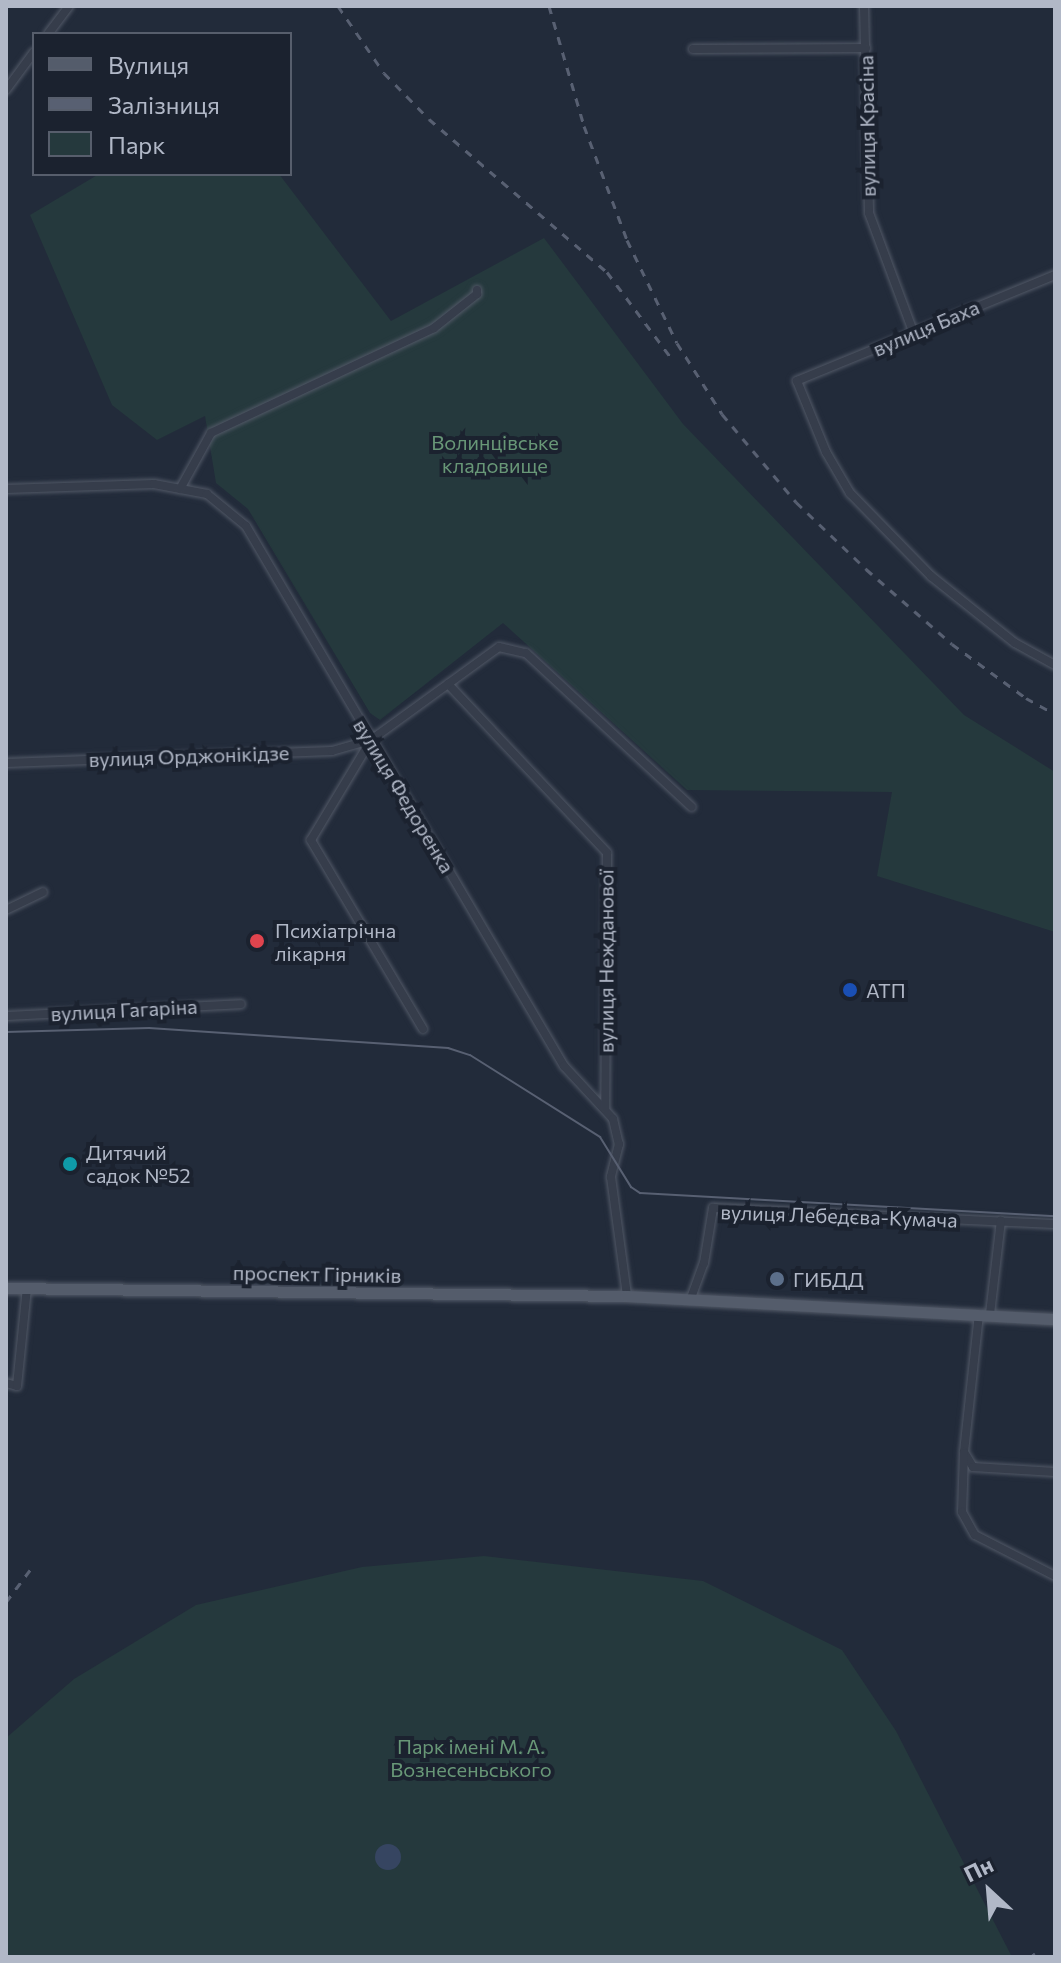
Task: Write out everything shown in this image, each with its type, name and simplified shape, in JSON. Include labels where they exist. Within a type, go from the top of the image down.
[{"type":"main road","name":"проспект Гірників","points":[[6,1288],[627,1296],[1055,1319]]},
{"type":"street","points":[[50,32],[69,6]]},
{"type":"street","name":"вулиця Красіна","points":[[864,6],[869,213],[914,334]]},
{"type":"street","points":[[693,49],[866,48]]},
{"type":"street","points":[[6,90],[32,55]]},
{"type":"street","name":"вулиця Баха","points":[[1055,275],[797,381],[826,452],[850,493],[931,576],[1015,643],[1055,665]]},
{"type":"street","points":[[180,489],[211,433],[434,328],[477,294],[477,290]]},
{"type":"street","name":"вулиця Федоренка","points":[[6,489],[154,484],[207,494],[246,526],[564,1066],[613,1119],[619,1144],[611,1177],[627,1296]]},
{"type":"street","points":[[423,1029],[311,840],[371,740],[499,647],[526,653],[692,807]]},
{"type":"street","name":"вулиця Нежданової","points":[[448,684],[607,853],[605,1109]]},
{"type":"street","name":"вулиця Орджонікідзе","points":[[6,763],[332,751],[371,740]]},
{"type":"street","points":[[6,910],[43,892]]},
{"type":"street","name":"вулиця Гагаріна","points":[[6,1016],[241,1004]]},
{"type":"street","name":"вулиця Лебедєва-Кумача","points":[[691,1298],[704,1263],[713,1208],[1055,1224]]},
{"type":"street","points":[[1001,1221],[964,1452],[962,1512],[975,1535],[1055,1576]]},
{"type":"street","points":[[6,1383],[17,1386],[27,1288]]},
{"type":"street","points":[[964,1452],[973,1467],[1055,1472]]},
{"type":"green space","name":"Волинцівське кладовище","points":[[96,176],[281,176],[391,321],[544,238],[683,424],[964,715],[1055,772],[1055,932],[877,876],[892,792],[687,790],[503,623],[380,720],[370,713],[248,509],[216,483],[205,416],[157,440],[112,405],[30,215]]},
{"type":"green space","name":"Парк імені М. А. Вознесеньського","points":[[484,1556],[703,1581],[842,1650],[896,1731],[1012,1957],[6,1957],[6,1738],[74,1679],[196,1605],[362,1567]]},
{"type":"water","points":[[388,1844],[398,1847],[401,1857],[398,1867],[388,1870],[378,1867],[375,1857],[378,1847]]},
{"type":"tram line","points":[[6,1032],[149,1028],[448,1048],[470,1055],[600,1137],[631,1187],[640,1193],[1055,1216]]},
{"type":"railway","points":[[338,6],[384,73],[429,119],[607,272],[672,359]]},
{"type":"railway","points":[[549,6],[584,126],[627,240],[677,343],[722,414],[796,502],[866,569],[952,644],[1026,698],[1055,714]]},
{"type":"railway","points":[[6,1602],[33,1566]]},
{"type":"railway","points":[[1033,1953],[1035,1957]]},
{"type":"place","name":"Психіатрічна лікарня","points":[[257,941]]},
{"type":"place","name":"АТП","points":[[850,990]]},
{"type":"place","name":"Дитячий садок №52","points":[[70,1164]]},
{"type":"place","name":"ГИБДД","points":[[777,1279]]}]
